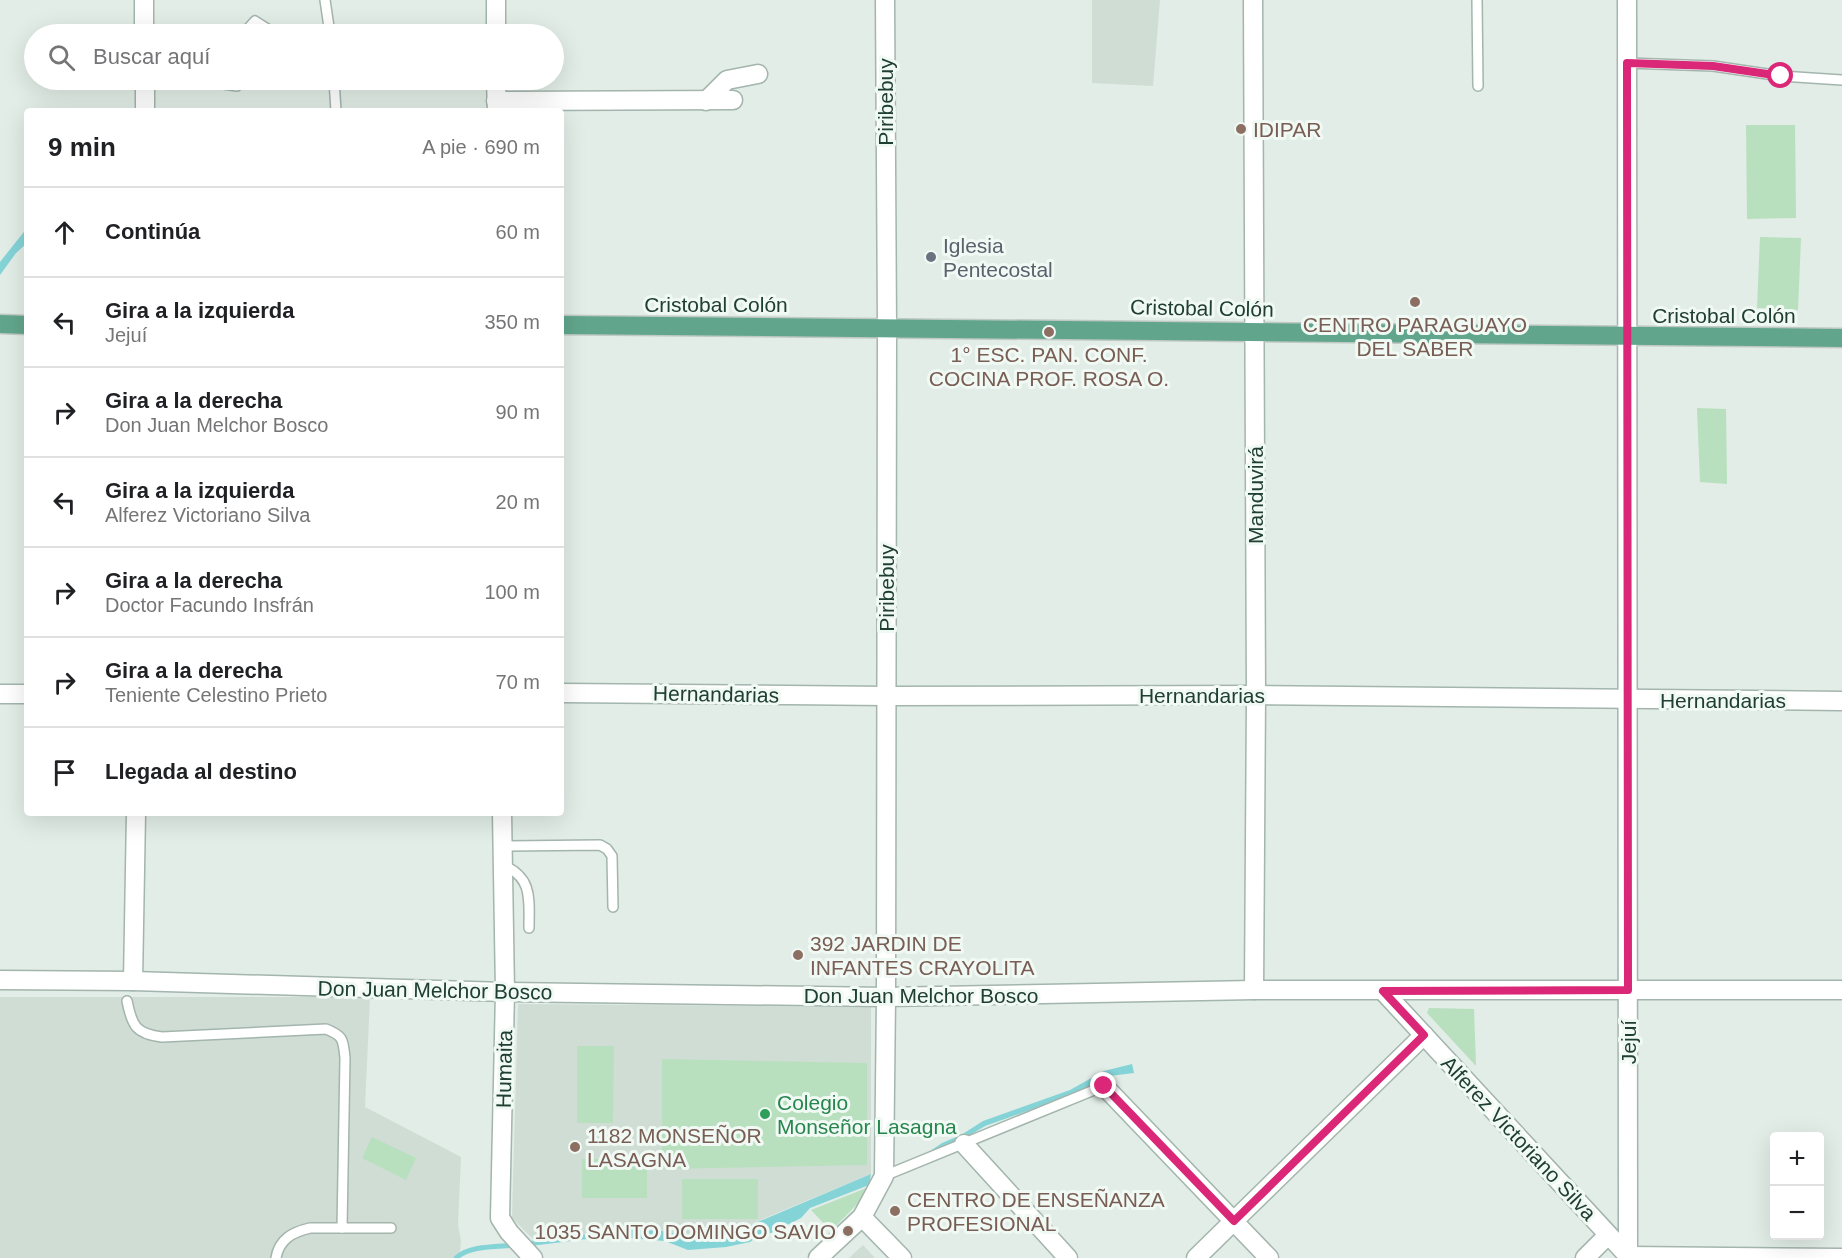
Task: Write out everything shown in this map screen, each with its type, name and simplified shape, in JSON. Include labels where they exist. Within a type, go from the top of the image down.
[{"type":"main road","points":[[0,324],[24,325]]},
{"type":"main road","name":"Cristobal Colón","points":[[564,325],[1842,338]]},
{"type":"street","points":[[144,0],[144,24]]},
{"type":"street","points":[[496,0],[496,24]]},
{"type":"street","name":"Piribebuy","points":[[884,1176],[887,327],[885,0]]},
{"type":"street","name":"Manduvirá","points":[[1253,0],[1256,695],[1254,990]]},
{"type":"street","name":"Jejuí","points":[[1627,0],[1629,1257]]},
{"type":"street","points":[[706,101],[727,80],[758,74]]},
{"type":"street","points":[[145,90],[145,108]]},
{"type":"street","points":[[496,90],[496,106],[734,100]]},
{"type":"street","name":"Hernandarias","points":[[564,693],[886,696],[1256,695],[1842,701]]},
{"type":"street","points":[[0,694],[24,694]]},
{"type":"street","points":[[133,981],[136,816]]},
{"type":"street","name":"Humaita","points":[[502,816],[506,992],[504,1225],[533,1258]]},
{"type":"street","name":"Don Juan Melchor Bosco","points":[[0,980],[133,981],[506,992],[886,997],[1254,990],[1842,990]]},
{"type":"street","name":"Alferez Victoriano Silva","points":[[1383,991],[1629,1257]]},
{"type":"street","points":[[1196,1258],[1424,1035]]},
{"type":"street","points":[[1104,1086],[1269,1258]]},
{"type":"street","points":[[964,1144],[1068,1258]]},
{"type":"street","points":[[818,1258],[862,1217],[884,1176]]},
{"type":"street","points":[[862,1217],[902,1258]]},
{"type":"street","points":[[1585,1258],[1608,1235]]},
{"type":"street","points":[[1629,1257],[1842,1258]]},
{"type":"lane","points":[[325,0],[329,24]]},
{"type":"lane","points":[[1477,0],[1478,86]]},
{"type":"lane","points":[[1627,63],[1713,66],[1781,76],[1842,80]]},
{"type":"lane","points":[[335,90],[336,108]]},
{"type":"lane","points":[[502,846],[600,845],[612,856],[613,907]]},
{"type":"lane","points":[[503,865],[514,870],[522,877],[526,885],[529,928]]},
{"type":"lane","points":[[127,1001],[129,1014],[135,1026],[147,1035],[326,1029],[340,1036],[343,1040],[345,1058],[342,1228]]},
{"type":"lane","points":[[884,1176],[1104,1086]]},
{"type":"lane","points":[[276,1258],[278,1249],[285,1239],[298,1231],[310,1228],[391,1228]]},
{"type":"shaded area","points":[[1092,0],[1160,0],[1153,86],[1092,83]]},
{"type":"shaded area","points":[[0,997],[370,997],[365,1107],[461,1157],[458,1224],[460,1251],[453,1258],[0,1258]]},
{"type":"shaded area","points":[[518,1004],[871,1007],[871,1174],[712,1240],[657,1230],[598,1233],[535,1241],[512,1218]]},
{"type":"shaded area","points":[[863,1245],[875,1258],[849,1258]]},
{"type":"green space","points":[[1746,125],[1795,125],[1796,218],[1747,219]]},
{"type":"green space","points":[[1760,237],[1801,238],[1798,310],[1757,308]]},
{"type":"green space","points":[[1697,408],[1726,409],[1727,484],[1700,482]]},
{"type":"green space","points":[[1429,1008],[1474,1009],[1476,1066],[1427,1013]]},
{"type":"green space","points":[[577,1046],[614,1046],[613,1123],[577,1123]]},
{"type":"green space","name":"Colegio Monseñor Lasagna","points":[[662,1059],[867,1063],[867,1165],[662,1169]]},
{"type":"green space","points":[[372,1137],[416,1158],[406,1180],[362,1158]]},
{"type":"green space","points":[[582,1159],[647,1159],[647,1198],[582,1198]]},
{"type":"green space","points":[[682,1179],[758,1179],[758,1219],[682,1219]]},
{"type":"green space","points":[[869,1187],[866,1195],[831,1231],[811,1210]]},
{"type":"water","points":[[24,232],[24,246],[0,275],[0,262]]},
{"type":"water","points":[[1132,1064],[1134,1073],[1109,1076],[1077,1093],[985,1126],[909,1172],[908,1166],[942,1143],[961,1135],[983,1121],[1070,1090],[1104,1071]]},
{"type":"water","points":[[871,1174],[869,1185],[810,1208],[801,1218],[771,1233],[761,1234],[750,1242],[726,1247],[688,1250],[665,1241],[585,1236],[545,1244],[538,1242],[598,1234],[657,1230],[713,1241]]},
{"type":"waterway","points":[[600,1235],[620,1231],[647,1232]]},
{"type":"waterway","points":[[526,1244],[591,1236]]},
{"type":"waterway","points":[[456,1258],[476,1249],[516,1245]]},
{"type":"place","name":"IDIPAR","points":[[1241,129]]},
{"type":"place","name":"Iglesia Pentecostal","points":[[931,257]]},
{"type":"place","name":"CENTRO PARAGUAYO DEL SABER","points":[[1415,302]]},
{"type":"place","name":"1° ESC. PAN. CONF. COCINA PROF. ROSA O.","points":[[1049,332]]},
{"type":"place","name":"392 JARDIN DE INFANTES CRAYOLITA","points":[[798,955]]},
{"type":"place","name":"Colegio Monseñor Lasagna","points":[[765,1114]]},
{"type":"place","name":"1182 MONSEÑOR LASAGNA","points":[[575,1147]]},
{"type":"place","name":"CENTRO DE ENSEÑANZA PROFESIONAL","points":[[895,1211]]},
{"type":"place","name":"1035 SANTO DOMINGO SAVIO","points":[[848,1231]]},
{"type":"route","points":[[1104,1086],[1234,1221],[1424,1035],[1383,991],[1628,990],[1627,63],[1713,66],[1781,76]]}]
